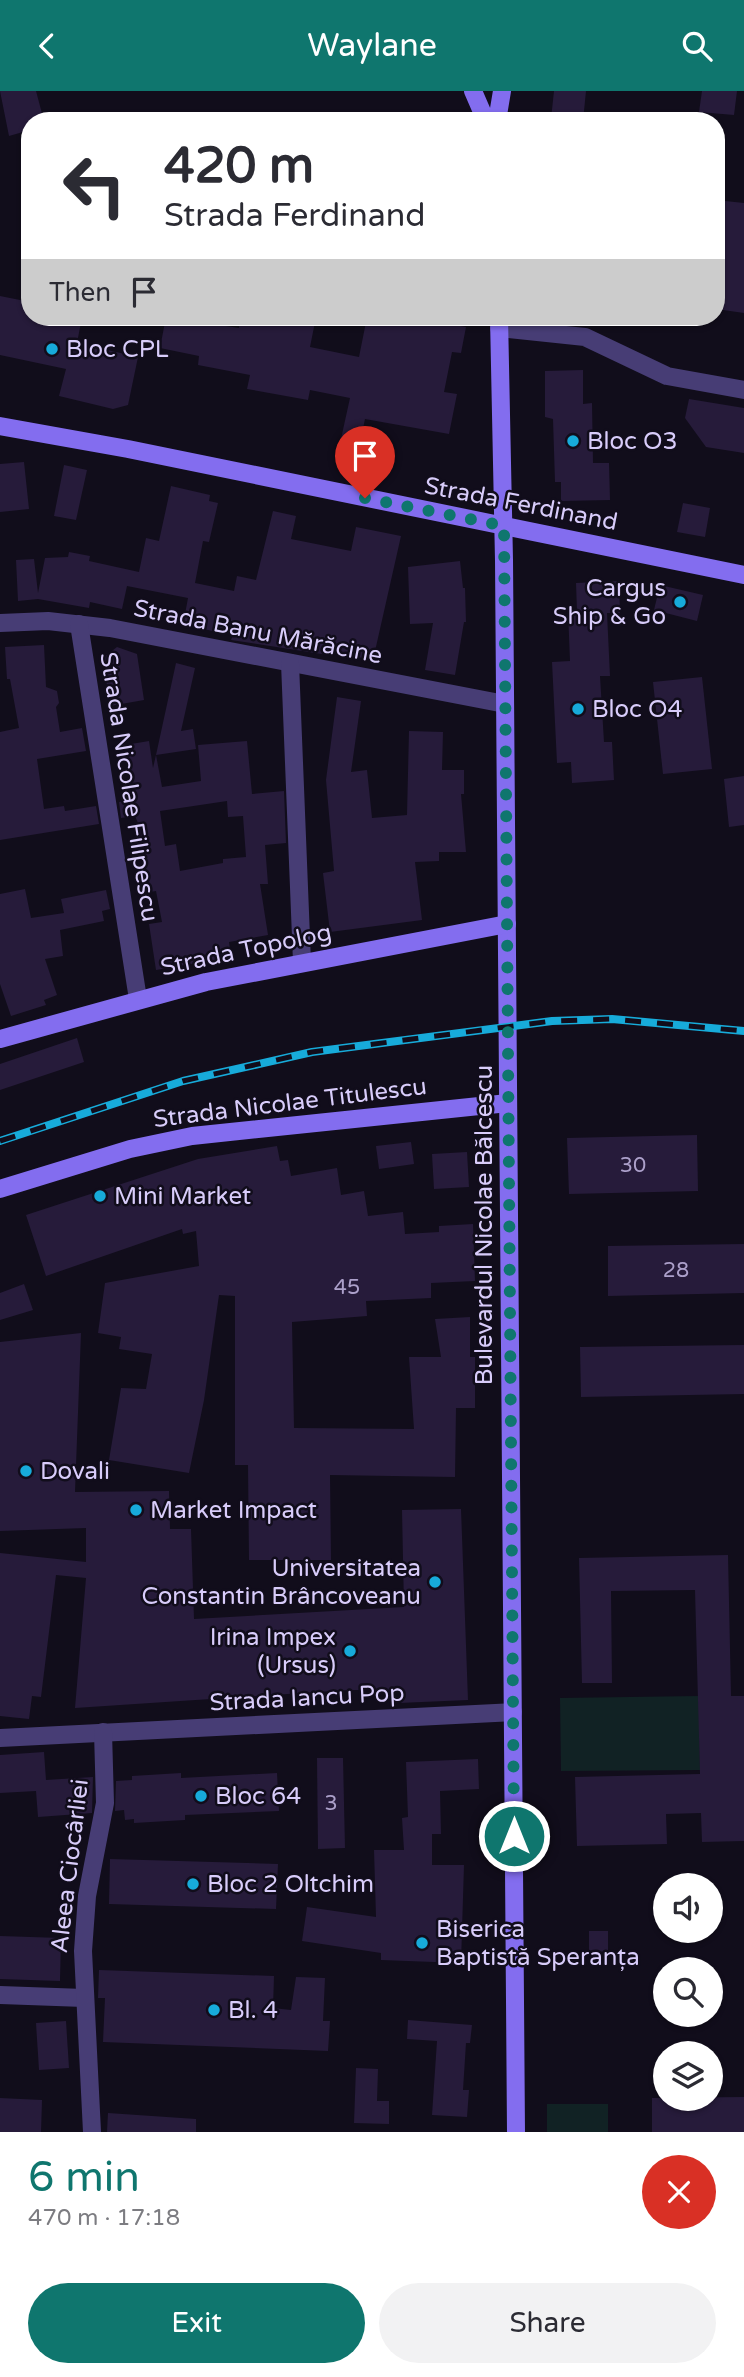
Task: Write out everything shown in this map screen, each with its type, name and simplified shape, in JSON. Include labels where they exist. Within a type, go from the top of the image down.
[{"type":"main road","points":[[472,91],[482,112]]},
{"type":"main road","points":[[498,112],[502,91]]},
{"type":"main road","name":"Bulevardul Nicolae Bălcescu","points":[[499,326],[504,526],[516,2132]]},
{"type":"main road","name":"Strada Ferdinand","points":[[0,426],[128,449],[744,575]]},
{"type":"main road","name":"Strada Topolog","points":[[0,1039],[138,999],[302,962],[507,924]]},
{"type":"main road","name":"Strada Nicolae Titulescu","points":[[0,1189],[130,1149],[192,1136],[508,1103]]},
{"type":"street","points":[[517,326],[585,337],[605,344],[667,376],[744,390]]},
{"type":"street","name":"Strada Banu Mărăcine","points":[[0,623],[79,624],[505,704]]},
{"type":"street","name":"Strada Nicolae Filipescu","points":[[79,624],[138,999]]},
{"type":"street","points":[[290,663],[302,962]]},
{"type":"street","name":"Strada Iancu Pop","points":[[0,1738],[513,1712]]},
{"type":"street","name":"Aleea Ciocârliei","points":[[92,2132],[91,2064],[84,1998],[87,1896],[105,1803],[103,1732]]},
{"type":"street","points":[[0,1995],[84,1998]]},
{"type":"shaded area","points":[[699,1696],[700,1770],[561,1771],[560,1698]]},
{"type":"shaded area","points":[[547,2104],[608,2104],[608,2132],[547,2132]]},
{"type":"building","points":[[0,91],[36,91],[42,112],[21,112],[21,133],[9,136]]},
{"type":"building","points":[[554,91],[586,91],[584,112],[552,112]]},
{"type":"building","points":[[702,91],[737,91],[734,115],[725,114],[725,112],[699,112]]},
{"type":"building","points":[[725,201],[744,203],[744,313],[725,310]]},
{"type":"building","name":"Bloc CPL","points":[[0,296],[21,300],[21,326],[80,326],[77,343],[138,357],[128,405],[113,409],[59,396],[66,369],[0,355]]},
{"type":"building","points":[[164,326],[314,326],[310,347],[359,357],[365,326],[466,327],[461,353],[452,352],[444,392],[457,394],[449,434],[365,419],[356,462],[337,457],[350,398],[310,390],[308,400],[247,389],[250,375],[198,365],[199,356],[160,348]]},
{"type":"building","name":"Bloc O3","points":[[583,370],[583,404],[592,403],[593,463],[609,463],[610,500],[561,501],[561,482],[555,482],[553,419],[545,417],[545,371]]},
{"type":"building","points":[[689,399],[744,408],[744,453],[706,447],[685,418]]},
{"type":"building","points":[[24,462],[29,509],[0,512],[0,464]]},
{"type":"building","points":[[64,465],[87,470],[76,520],[54,516]]},
{"type":"building","points":[[171,486],[210,495],[209,501],[218,503],[209,542],[203,541],[195,583],[234,591],[237,576],[256,580],[273,511],[296,516],[291,539],[351,551],[356,527],[401,536],[373,660],[328,651],[328,655],[231,640],[233,635],[183,625],[188,598],[127,586],[122,609],[90,602],[89,608],[38,599],[18,601],[16,560],[34,559],[38,593],[45,558],[68,557],[69,552],[90,556],[89,561],[139,572],[146,538],[159,541]]},
{"type":"building","points":[[683,503],[710,508],[705,537],[677,532]]},
{"type":"building","points":[[460,561],[465,588],[466,622],[455,675],[425,670],[433,623],[410,624],[408,567]]},
{"type":"building","name":"Bloc O4","points":[[619,581],[620,613],[607,613],[610,676],[600,676],[604,742],[612,742],[614,780],[572,783],[571,762],[557,763],[552,662],[570,661],[568,611],[577,611],[576,583]]},
{"type":"building","points":[[660,585],[703,595],[697,621],[654,610]]},
{"type":"building","points":[[44,645],[46,687],[57,691],[59,703],[56,707],[60,732],[82,728],[86,751],[37,759],[44,809],[64,806],[65,811],[96,806],[99,824],[0,840],[0,732],[19,728],[10,679],[7,679],[5,647]]},
{"type":"building","points":[[117,647],[137,654],[144,700],[110,706],[103,658]]},
{"type":"building","points":[[176,663],[195,668],[181,731],[193,729],[196,749],[156,755]]},
{"type":"building","points":[[702,677],[712,769],[663,774],[653,682]]},
{"type":"building","points":[[337,697],[361,701],[351,772],[367,770],[372,818],[407,815],[409,731],[443,732],[442,770],[464,770],[464,794],[461,794],[466,852],[439,852],[439,861],[415,862],[422,920],[330,932],[323,873],[334,871],[326,780]]},
{"type":"building","points":[[149,741],[153,768],[156,755],[162,787],[201,781],[198,745],[247,741],[252,794],[284,791],[286,843],[265,845],[268,884],[260,884],[268,935],[229,942],[231,957],[156,970],[149,924],[162,922],[156,891],[143,893],[141,877],[147,876],[135,816],[121,818],[119,802],[125,801],[124,796],[129,795],[127,785],[132,785],[125,745]],"holes":[[[227,801],[228,817],[243,816],[246,857],[223,859],[223,863],[180,871],[176,844],[165,846],[160,811]]]},
{"type":"building","points":[[744,776],[744,825],[729,827],[724,779]]},
{"type":"building","points":[[25,889],[31,918],[64,913],[61,899],[106,890],[110,909],[102,911],[104,921],[60,930],[63,956],[45,959],[57,995],[44,1000],[46,1005],[11,1016],[0,984],[0,894]]},
{"type":"building","points":[[77,1038],[84,1062],[0,1090],[0,1064]]},
{"type":"building","points":[[697,1135],[698,1191],[569,1194],[567,1138]]},
{"type":"building","points":[[411,1142],[414,1164],[379,1169],[376,1146]]},
{"type":"building","points":[[277,1146],[280,1161],[288,1160],[291,1176],[337,1168],[341,1195],[364,1191],[368,1216],[403,1212],[405,1234],[439,1232],[439,1226],[473,1224],[475,1281],[431,1283],[431,1298],[366,1301],[367,1316],[292,1322],[294,1428],[414,1429],[409,1357],[441,1357],[435,1319],[470,1317],[470,1357],[475,1357],[475,1408],[456,1408],[455,1477],[330,1475],[331,1560],[249,1560],[248,1465],[235,1465],[235,1296],[219,1295],[204,1400],[189,1473],[109,1460],[121,1388],[146,1389],[152,1354],[119,1349],[121,1337],[98,1333],[105,1283],[199,1266],[196,1231],[183,1234],[182,1229],[46,1276],[26,1215],[198,1159]]},
{"type":"building","points":[[467,1152],[469,1187],[434,1189],[432,1154]]},
{"type":"building","points":[[744,1244],[744,1293],[608,1296],[608,1246]]},
{"type":"building","points":[[24,1284],[33,1310],[0,1320],[0,1293]]},
{"type":"building","points":[[81,1333],[75,1492],[169,1491],[170,1529],[191,1529],[194,1619],[404,1607],[402,1510],[461,1509],[468,1700],[399,1703],[400,1690],[348,1690],[75,1708],[86,1578],[56,1575],[41,1697],[32,1696],[29,1719],[0,1716],[0,1553],[86,1562],[86,1528],[0,1531],[0,1342]]},
{"type":"building","points":[[744,1345],[744,1394],[581,1397],[580,1347]]},
{"type":"building","points":[[728,1555],[731,1696],[744,1696],[744,1841],[702,1842],[701,1813],[666,1814],[667,1844],[577,1846],[575,1777],[700,1774],[695,1590],[611,1591],[612,1683],[582,1683],[579,1558]]},
{"type":"building","points":[[44,1752],[46,1780],[93,1777],[92,1813],[38,1817],[36,1791],[0,1793],[0,1755]]},
{"type":"building","points":[[317,1758],[343,1758],[345,1848],[318,1849]]},
{"type":"building","points":[[478,1759],[479,1789],[440,1791],[441,1834],[432,1834],[432,1865],[464,1865],[461,1963],[381,1960],[381,1953],[302,1941],[307,1907],[376,1917],[374,1850],[404,1850],[402,1818],[408,1817],[406,1762]]},
{"type":"building","name":"Bloc 64","points":[[181,1773],[181,1778],[277,1773],[279,1811],[185,1815],[185,1820],[134,1823],[134,1819],[125,1820],[124,1810],[115,1811],[116,1781],[132,1780],[132,1776]]},
{"type":"building","name":"Bloc 2 Oltchim","points":[[110,1859],[278,1864],[276,1909],[109,1904]]},
{"type":"building","points":[[589,1931],[608,1931],[608,1952],[589,1951]]},
{"type":"building","points":[[0,1936],[61,1938],[60,1981],[0,1979]]},
{"type":"building","name":"Bl. 4","points":[[99,1970],[274,1976],[273,2008],[291,2010],[296,1977],[325,1978],[323,2021],[330,2021],[328,2051],[103,2042],[105,1998],[98,1998]]},
{"type":"building","points":[[408,2020],[472,2025],[470,2043],[466,2043],[463,2090],[469,2090],[467,2117],[432,2115],[437,2041],[407,2039]]},
{"type":"building","points":[[66,2021],[69,2068],[39,2070],[36,2023]]},
{"type":"building","points":[[356,2068],[378,2069],[377,2101],[389,2101],[389,2124],[354,2123]]},
{"type":"building","points":[[723,2097],[744,2097],[744,2132],[652,2132],[652,2098],[653,2111],[723,2111]]},
{"type":"building","points":[[0,2098],[42,2100],[41,2132],[0,2132]]},
{"type":"building","points":[[108,2113],[196,2119],[196,2132],[107,2132]]},
{"type":"railway","points":[[0,1141],[183,1081],[312,1052],[552,1021],[612,1019],[744,1031]]},
{"type":"place","name":"Bloc CPL","points":[[52,349]]},
{"type":"place","name":"Bloc O3","points":[[573,441]]},
{"type":"place","name":"Cargus Ship & Go","points":[[680,602]]},
{"type":"place","name":"Bloc O4","points":[[578,709]]},
{"type":"place","name":"Mini Market","points":[[100,1196]]},
{"type":"place","name":"Dovali","points":[[26,1471]]},
{"type":"place","name":"Market Impact","points":[[136,1510]]},
{"type":"place","name":"Universitatea Constantin Brâncoveanu","points":[[435,1582]]},
{"type":"place","name":"Irina Impex (Ursus)","points":[[350,1651]]},
{"type":"place","name":"Bloc 64","points":[[201,1796]]},
{"type":"place","name":"Bloc 2 Oltchim","points":[[193,1884]]},
{"type":"place","name":"Biserica Baptistă Speranța","points":[[422,1943]]},
{"type":"place","name":"Bl. 4","points":[[214,2010]]},
{"type":"route","points":[[365,498],[504,526],[514,1836]]}]
